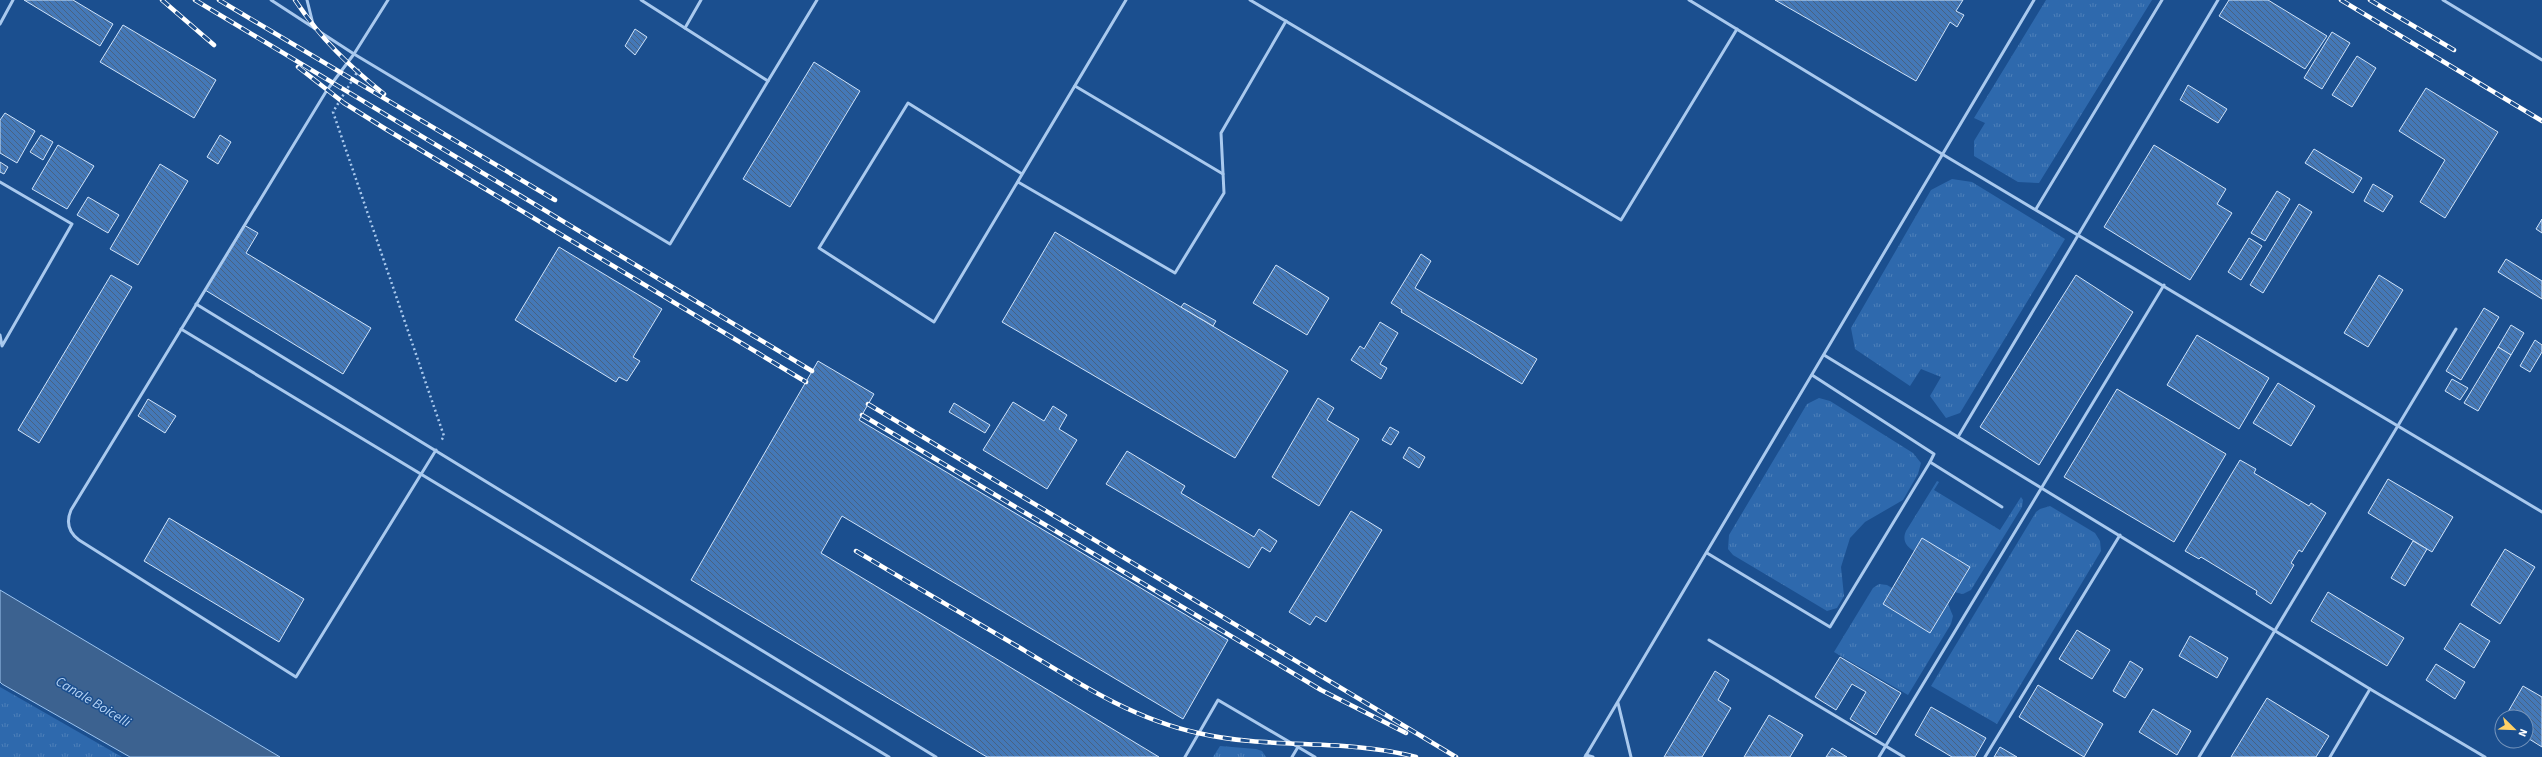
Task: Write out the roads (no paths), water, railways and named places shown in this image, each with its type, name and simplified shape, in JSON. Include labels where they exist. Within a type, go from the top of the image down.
[{"type":"lane","points":[[0,24],[13,0]]},
{"type":"lane","points":[[271,0],[354,54],[670,244],[817,0]]},
{"type":"lane","points":[[307,0],[314,28]]},
{"type":"lane","points":[[388,0],[354,54],[327,90],[71,510],[68,517],[70,530],[79,540],[296,677],[436,450]]},
{"type":"lane","points":[[641,0],[768,81]]},
{"type":"lane","points":[[684,28],[701,0]]},
{"type":"lane","points":[[1022,174],[908,103],[819,248],[934,322],[1126,0]]},
{"type":"lane","points":[[1250,0],[1621,220],[1737,29]]},
{"type":"lane","points":[[1690,0],[1942,154],[2164,285],[2542,512]]},
{"type":"lane","points":[[1593,757],[1586,756],[2034,0]]},
{"type":"lane","points":[[2036,210],[2162,0]]},
{"type":"lane","points":[[1958,437],[2218,0]]},
{"type":"lane","points":[[2443,0],[2542,60]]},
{"type":"lane","points":[[1018,182],[1175,273],[1224,193],[1221,133],[1286,21]]},
{"type":"lane","points":[[1075,86],[1223,174]]},
{"type":"lane","points":[[0,182],[72,224],[2,346],[0,335]]},
{"type":"lane","points":[[1879,757],[2164,285]]},
{"type":"lane","points":[[196,304],[936,757]]},
{"type":"lane","points":[[180,329],[889,757]]},
{"type":"lane","points":[[2199,757],[2456,329]]},
{"type":"lane","points":[[1824,355],[2370,688],[2486,757]]},
{"type":"lane","points":[[1707,553],[1830,627],[1930,462],[1934,454],[1812,375]]},
{"type":"lane","points":[[1930,462],[2002,507]]},
{"type":"lane","points":[[1985,757],[2120,535]]},
{"type":"lane","points":[[1709,640],[1904,757]]},
{"type":"lane","points":[[2330,757],[2370,688]]},
{"type":"lane","points":[[1185,757],[1218,700],[1315,757]]},
{"type":"lane","points":[[1618,703],[1632,757]]},
{"type":"lane","points":[[1292,757],[1298,747]]},
{"type":"water","name":"Canale Boicelli","points":[[0,590],[280,757],[130,757],[2,684],[0,682]]},
{"type":"railway","points":[[162,0],[214,45]]},
{"type":"railway","points":[[195,0],[812,371]]},
{"type":"railway","points":[[219,0],[555,200]]},
{"type":"railway","points":[[295,0],[315,27],[336,51],[384,94]]},
{"type":"railway","points":[[2341,0],[2542,121]]},
{"type":"railway","points":[[2370,0],[2454,50]]},
{"type":"railway","points":[[298,67],[344,103],[384,128],[806,382]]},
{"type":"railway","points":[[868,404],[1456,757]]},
{"type":"railway","points":[[862,415],[1321,690],[1406,733]]},
{"type":"railway","points":[[856,551],[1085,687],[1151,719],[1174,727],[1225,738],[1362,748],[1389,751],[1416,757]]}]
